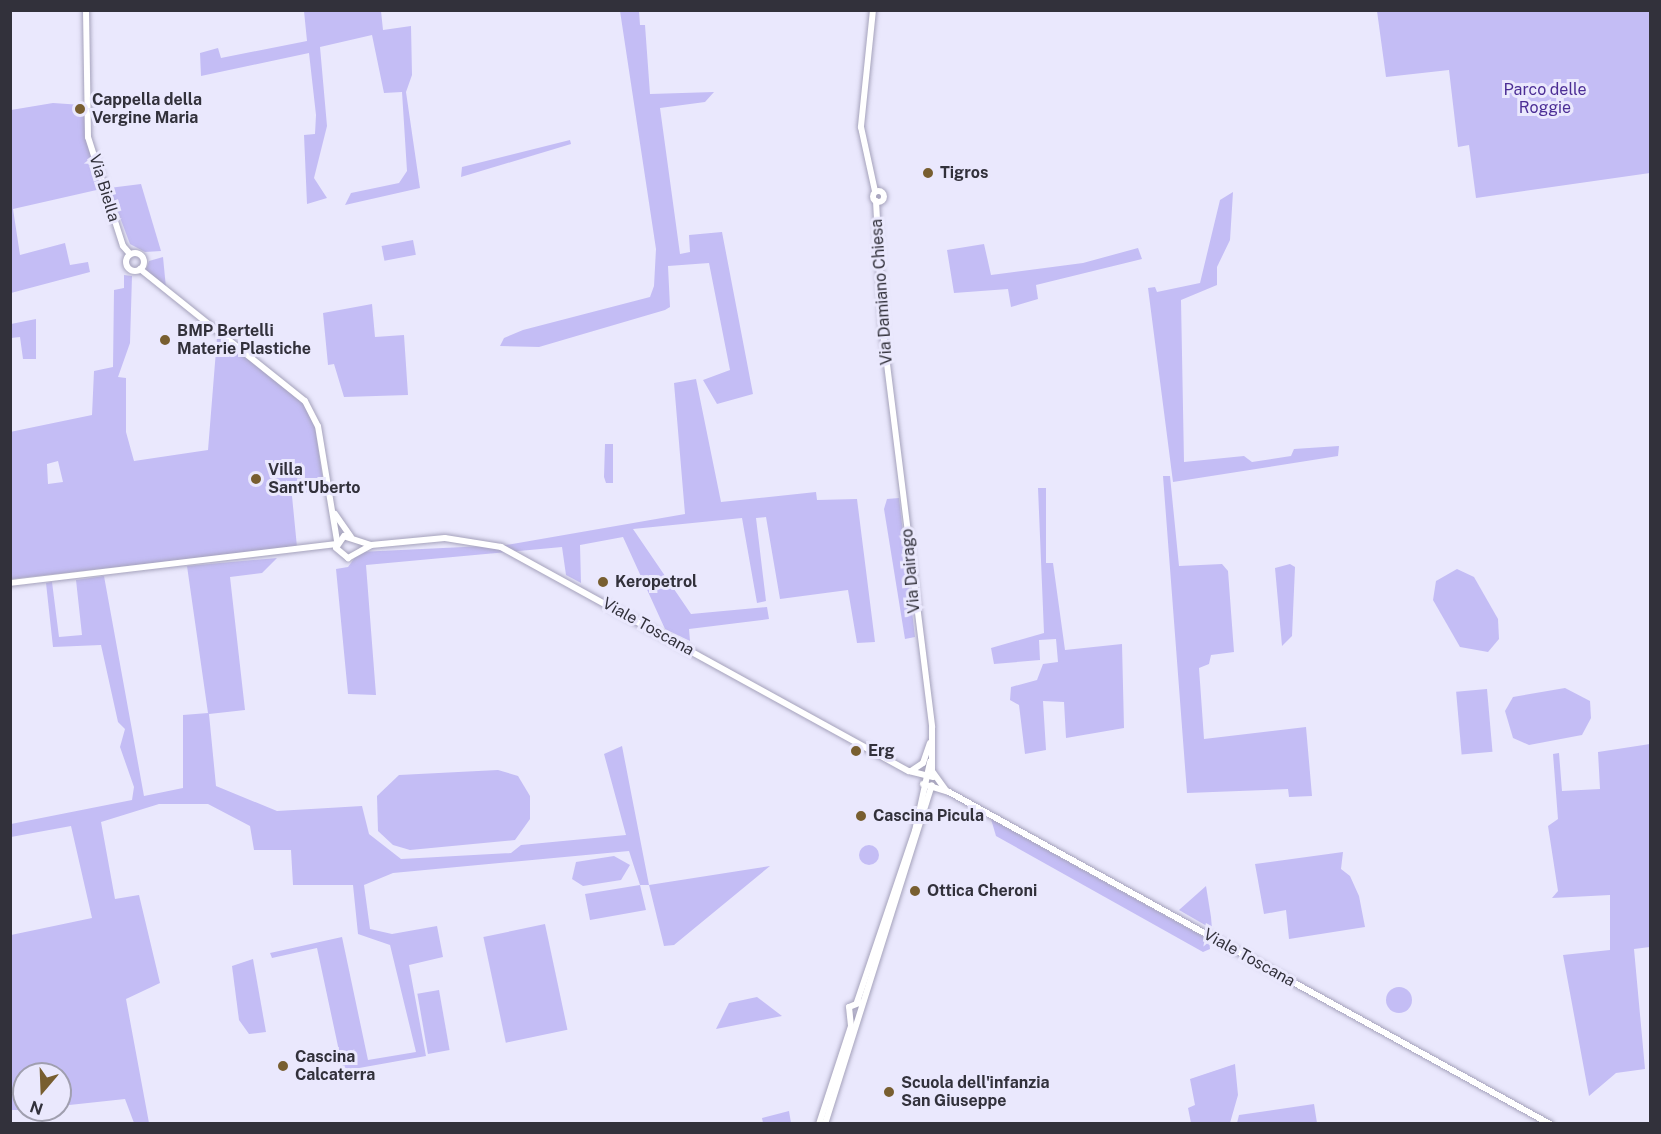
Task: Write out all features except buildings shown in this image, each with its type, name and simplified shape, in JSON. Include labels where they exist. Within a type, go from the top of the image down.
[{"type":"street","name":"Via Biella","points":[[86,10],[88,137],[123,246],[130,254]]},
{"type":"street","name":"Via Damiano Chiesa","points":[[873,10],[861,127],[875,191],[883,195],[876,201],[890,383]]},
{"type":"street","points":[[140,269],[143,258],[130,254],[128,268],[140,269],[305,401],[318,426],[339,555]]},
{"type":"street","name":"Via Dairago","points":[[890,383],[933,734],[931,759]]},
{"type":"street","points":[[331,505],[353,539],[356,553]]},
{"type":"street","name":"Viale Toscana","points":[[317,550],[339,555],[356,553],[371,545],[449,537],[501,547],[1550,1124]]},
{"type":"street","name":"Viale Toscana","points":[[10,583],[317,550],[353,539],[371,545]]},
{"type":"street","points":[[910,771],[923,763],[933,734]]},
{"type":"street","points":[[819,1124],[932,786],[934,778],[931,759]]},
{"type":"street","points":[[825,1124],[857,1014],[857,1002],[916,829],[923,781],[931,759]]},
{"type":"street","points":[[923,781],[934,778]]},
{"type":"street","name":"Viale Toscana","points":[[934,778],[949,792]]},
{"type":"street","points":[[857,1002],[849,1007],[857,1014]]},
{"type":"green space","points":[[304,11],[381,11],[383,30],[411,26],[412,75],[406,92],[420,188],[345,205],[351,193],[399,183],[407,171],[402,92],[384,93],[372,35],[320,47],[327,126],[314,178],[327,198],[307,204],[304,135],[315,134],[316,115],[309,53],[201,76],[200,53],[218,48],[221,58],[307,41]]},
{"type":"green space","points":[[620,11],[639,11],[640,25],[645,25],[650,94],[714,92],[705,102],[660,108],[680,254],[690,252],[689,235],[722,232],[753,394],[717,404],[703,380],[730,370],[709,263],[668,266],[670,307],[665,310],[539,347],[500,346],[504,338],[523,330],[650,297],[654,286],[656,249]]},
{"type":"green space","name":"Parco delle Roggie","points":[[1377,11],[1650,11],[1650,173],[1476,198],[1469,145],[1458,147],[1449,70],[1386,77]]},
{"type":"green space","points":[[53,103],[82,105],[101,189],[13,209],[20,255],[65,243],[70,265],[88,262],[90,272],[11,293],[11,110]]},
{"type":"green space","points":[[570,140],[571,144],[461,177],[462,167]]},
{"type":"green space","points":[[141,184],[161,251],[145,252],[130,244],[109,188]]},
{"type":"green space","points":[[1233,192],[1230,240],[1217,267],[1217,285],[1181,300],[1184,462],[1244,456],[1252,462],[1291,456],[1294,449],[1339,446],[1338,456],[1173,482],[1148,288],[1155,287],[1157,292],[1200,283],[1220,200]]},
{"type":"green space","points":[[413,240],[416,255],[384,261],[382,246]]},
{"type":"green space","points":[[984,244],[991,275],[1083,263],[1138,248],[1142,259],[1036,285],[1038,299],[1011,307],[1008,289],[954,293],[947,250]]},
{"type":"green space","points":[[163,257],[166,288],[146,270],[149,261]]},
{"type":"green space","points":[[124,275],[132,276],[130,343],[118,377],[126,378],[126,432],[134,461],[208,450],[217,338],[212,326],[303,402],[315,427],[324,488],[292,496],[297,547],[11,579],[10,432],[92,415],[94,371],[113,367],[114,290],[124,288]],"holes":[[[58,461],[63,482],[48,484],[47,464]]]},
{"type":"green space","points":[[372,304],[375,337],[404,335],[408,395],[344,397],[334,364],[328,365],[323,313]]},
{"type":"green space","points":[[36,319],[36,359],[23,359],[20,337],[11,338],[11,324]]},
{"type":"green space","points":[[696,379],[721,502],[816,492],[817,500],[857,499],[875,642],[857,643],[848,590],[780,599],[766,517],[756,518],[766,601],[757,603],[742,518],[633,529],[691,614],[767,607],[769,619],[689,629],[690,641],[665,629],[623,537],[580,545],[581,583],[566,575],[562,547],[366,565],[376,695],[348,694],[336,569],[348,567],[359,552],[506,545],[685,514],[674,383]]},
{"type":"green space","points":[[605,444],[613,444],[613,483],[606,483],[604,477]]},
{"type":"green space","points":[[1163,476],[1170,476],[1179,566],[1222,564],[1228,571],[1234,652],[1211,655],[1209,664],[1199,668],[1204,739],[1306,727],[1312,796],[1289,797],[1288,789],[1187,793]]},
{"type":"green space","points":[[1038,488],[1046,488],[1046,563],[1053,563],[1065,650],[1122,644],[1124,728],[1066,738],[1064,702],[1043,701],[1046,750],[1025,754],[1019,705],[1010,700],[1011,687],[1037,680],[1043,664],[1058,662],[1056,639],[1039,640],[1040,660],[994,664],[991,648],[1044,633]]},
{"type":"green space","points":[[899,498],[915,637],[905,639],[884,509],[887,499]]},
{"type":"green space","points":[[277,558],[262,573],[230,577],[245,710],[209,714],[216,786],[277,811],[362,806],[369,834],[401,859],[511,853],[521,845],[626,835],[604,754],[622,746],[649,885],[640,885],[629,851],[393,873],[364,885],[370,929],[392,934],[437,926],[443,957],[409,965],[426,1056],[348,1070],[342,1065],[317,948],[272,958],[270,953],[342,937],[368,1060],[416,1052],[390,945],[358,934],[353,885],[293,885],[291,850],[254,850],[250,826],[208,804],[159,804],[101,822],[115,899],[139,895],[160,983],[126,999],[149,1123],[134,1123],[125,1099],[72,1105],[72,1062],[12,1062],[11,1110],[11,935],[92,918],[71,826],[11,837],[11,824],[132,800],[134,787],[120,747],[125,729],[118,722],[101,645],[53,647],[46,583],[52,582],[59,637],[82,635],[76,580],[104,576],[144,796],[183,788],[183,715],[208,713],[187,566]]},
{"type":"green space","points":[[1290,564],[1295,567],[1292,636],[1282,646],[1275,568]]},
{"type":"green space","points":[[1457,569],[1474,577],[1498,619],[1499,639],[1488,652],[1460,647],[1433,600],[1436,581]]},
{"type":"green space","points":[[1565,688],[1590,701],[1591,718],[1582,735],[1529,745],[1513,738],[1505,711],[1513,697]]},
{"type":"green space","points":[[1487,689],[1492,752],[1462,754],[1456,692]]},
{"type":"green space","points":[[1650,744],[1650,947],[1634,949],[1645,1069],[1616,1073],[1589,1096],[1563,955],[1610,950],[1610,895],[1552,898],[1558,891],[1548,826],[1558,819],[1553,754],[1559,753],[1562,791],[1600,789],[1598,752]]},
{"type":"green space","points":[[498,770],[518,776],[530,796],[530,819],[515,840],[410,850],[393,845],[378,831],[377,796],[399,775]]},
{"type":"green space","points":[[991,819],[1209,940],[1210,949],[1203,952],[996,836]]},
{"type":"green space","points":[[865,845],[873,845],[879,851],[879,859],[873,865],[865,865],[859,859],[859,851]]},
{"type":"green space","points":[[1343,852],[1341,869],[1350,876],[1359,896],[1365,927],[1289,939],[1286,910],[1264,914],[1255,864]]},
{"type":"green space","points":[[614,856],[630,865],[621,880],[583,886],[572,879],[576,862]]},
{"type":"green space","points":[[770,866],[674,945],[664,946],[649,885]]},
{"type":"green space","points":[[640,885],[646,910],[590,920],[585,894]]},
{"type":"green space","points":[[1206,886],[1211,917],[1212,929],[1179,910]]},
{"type":"green space","points":[[545,924],[567,1030],[506,1043],[483,937]]},
{"type":"green space","points":[[253,959],[266,1032],[249,1034],[239,1020],[232,966]]},
{"type":"green space","points":[[1399,987],[1408,991],[1412,1000],[1408,1009],[1399,1013],[1390,1009],[1386,1000],[1390,991]]},
{"type":"green space","points":[[439,990],[450,1050],[428,1054],[417,994]]},
{"type":"green space","points":[[757,997],[782,1016],[716,1029],[729,1003]]},
{"type":"green space","points":[[1235,1064],[1238,1095],[1230,1123],[1191,1123],[1188,1108],[1195,1105],[1190,1079]]},
{"type":"green space","points":[[1314,1104],[1317,1123],[1237,1123],[1239,1115]]},
{"type":"green space","points":[[789,1111],[791,1123],[763,1123],[762,1118]]},
{"type":"place","name":"Cappella della Vergine Maria","points":[[80,109]]},
{"type":"place","name":"Tigros","points":[[928,173]]},
{"type":"place","name":"BMP Bertelli Materie Plastiche","points":[[165,340]]},
{"type":"place","name":"Villa Sant'Uberto","points":[[256,479]]},
{"type":"place","name":"Keropetrol","points":[[603,582]]},
{"type":"place","name":"Erg","points":[[856,751]]},
{"type":"place","name":"Cascina Picula","points":[[861,816]]},
{"type":"place","name":"Ottica Cheroni","points":[[915,891]]},
{"type":"place","name":"Cascina Calcaterra","points":[[283,1066]]},
{"type":"place","name":"Scuola dell'infanzia San Giuseppe","points":[[889,1092]]}]
